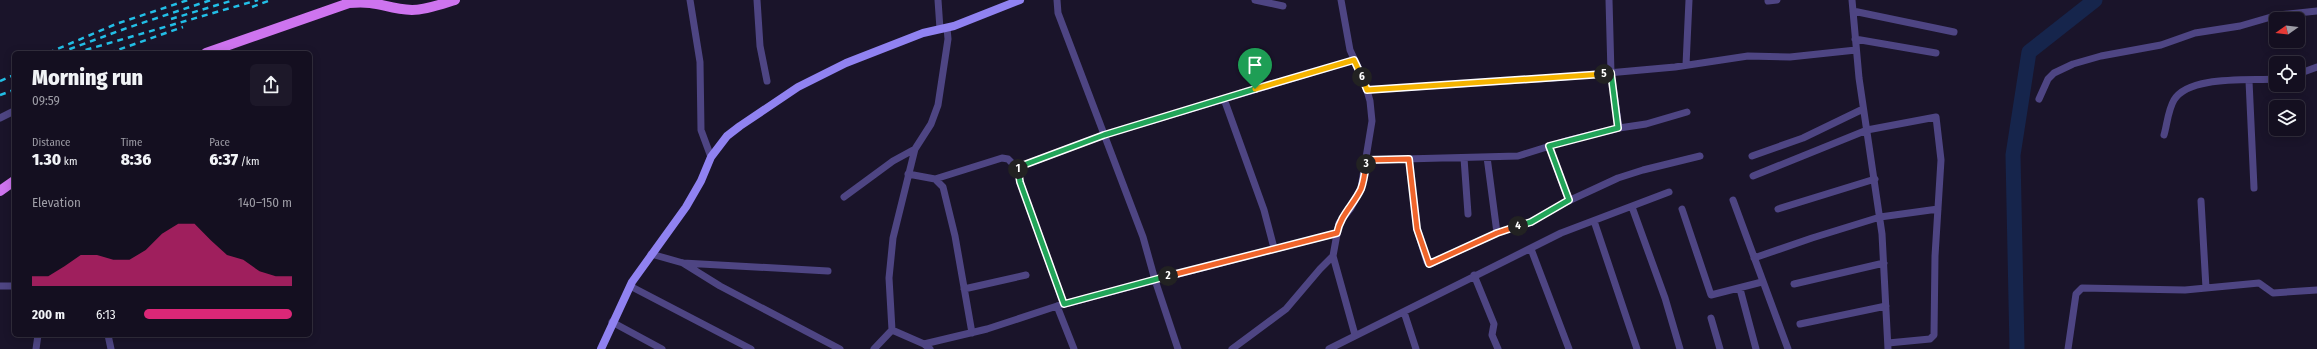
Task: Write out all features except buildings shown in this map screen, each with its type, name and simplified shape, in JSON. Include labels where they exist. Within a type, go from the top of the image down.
[{"type":"main road","points":[[212,51],[349,3],[374,0],[397,8],[414,10],[455,0]]},
{"type":"main road","points":[[0,191],[12,182]]},
{"type":"street","points":[[690,0],[700,62],[701,130],[711,157]]},
{"type":"street","points":[[757,0],[760,46],[767,81]]},
{"type":"street","points":[[874,349],[892,330],[890,258],[894,231],[915,149],[931,124],[938,105],[948,39],[938,0]]},
{"type":"street","points":[[601,349],[612,322],[630,286],[651,254],[686,207],[701,182],[711,157],[728,136],[740,126],[798,88],[846,63],[923,33],[944,28],[1020,0]]},
{"type":"street","points":[[1057,0],[1058,13],[1143,237],[1155,280],[1178,349]]},
{"type":"street","points":[[1255,0],[1283,6]]},
{"type":"street","points":[[1341,0],[1354,60],[1367,90],[1372,121],[1367,160],[1361,188],[1351,208],[1339,223],[1333,256],[1355,335]]},
{"type":"street","points":[[1609,0],[1611,73],[1618,128]]},
{"type":"street","points":[[1686,65],[1689,0]]},
{"type":"street","points":[[1768,1],[1777,0]]},
{"type":"street","points":[[1753,176],[1867,130],[1936,117],[1941,160],[1935,256],[1934,337],[1888,346],[1880,217],[1875,179],[1867,130],[1863,109],[1852,0]]},
{"type":"street","points":[[1853,11],[1954,32]]},
{"type":"street","points":[[2039,99],[2045,84],[2054,73],[2079,62],[2161,46],[2195,33],[2240,26],[2278,15],[2317,11]]},
{"type":"street","points":[[1855,40],[1936,53]]},
{"type":"street","points":[[1367,90],[1611,73],[1686,65],[1748,56],[1790,57],[1856,50]]},
{"type":"street","points":[[1018,169],[1021,166],[1104,135],[1354,60]]},
{"type":"street","points":[[2305,71],[2317,67]]},
{"type":"street","points":[[2164,136],[2172,103],[2178,95],[2200,85],[2217,80],[2249,81],[2269,80]]},
{"type":"street","points":[[2249,81],[2254,188]]},
{"type":"street","points":[[1224,99],[1264,210],[1274,248]]},
{"type":"street","points":[[1752,156],[1803,138],[1863,109]]},
{"type":"street","points":[[0,118],[12,112]]},
{"type":"street","points":[[1367,160],[1464,158],[1527,154],[1549,146],[1618,128],[1646,124],[1687,112]]},
{"type":"street","points":[[1549,146],[1569,200]]},
{"type":"street","points":[[844,197],[893,161],[915,149]]},
{"type":"street","points":[[1409,159],[1417,229],[1428,264],[1497,233],[1531,222],[1569,200],[1627,174],[1700,156]]},
{"type":"street","points":[[1487,157],[1497,233]]},
{"type":"street","points":[[908,174],[936,179],[1002,158],[1008,159],[1018,169],[1020,182],[1074,349]]},
{"type":"street","points":[[1464,158],[1468,214]]},
{"type":"street","points":[[936,179],[943,186],[950,211],[972,333]]},
{"type":"street","points":[[1778,209],[1875,179]]},
{"type":"street","points":[[1329,349],[1561,234],[1669,192]]},
{"type":"street","points":[[1733,200],[1788,349]]},
{"type":"street","points":[[2201,201],[2206,288]]},
{"type":"street","points":[[1632,207],[1665,298],[1680,349]]},
{"type":"street","points":[[1754,258],[1880,217],[1938,208]]},
{"type":"street","points":[[1682,209],[1711,295],[1740,289],[1762,282]]},
{"type":"street","points":[[1594,221],[1637,349]]},
{"type":"street","points":[[924,344],[972,333],[1060,305],[1274,248],[1337,233]]},
{"type":"street","points":[[1531,249],[1569,349]]},
{"type":"street","points":[[651,254],[683,263],[828,271]]},
{"type":"street","points":[[1232,349],[1286,309],[1320,268],[1333,256]]},
{"type":"street","points":[[683,263],[720,286],[840,349]]},
{"type":"street","points":[[1794,284],[1884,263]]},
{"type":"street","points":[[964,289],[1026,275]]},
{"type":"street","points":[[1474,276],[1494,324],[1492,335],[1498,349]]},
{"type":"street","points":[[2068,349],[2076,294],[2080,289],[2176,290],[2259,283],[2273,293],[2317,290]]},
{"type":"street","points":[[0,286],[12,286]]},
{"type":"street","points":[[630,286],[752,349]]},
{"type":"street","points":[[1740,289],[1756,349]]},
{"type":"street","points":[[1800,324],[1886,306]]},
{"type":"street","points":[[1404,312],[1416,349]]},
{"type":"street","points":[[1711,318],[1720,349]]},
{"type":"street","points":[[612,322],[662,349]]},
{"type":"street","points":[[892,330],[924,344],[930,349]]},
{"type":"street","points":[[36,349],[38,337]]},
{"type":"street","points":[[108,337],[111,349]]},
{"type":"waterway","points":[[2017,349],[2013,155],[2029,52],[2095,0]]},
{"type":"railway","points":[[53,51],[116,24],[188,0]]},
{"type":"railway","points":[[64,51],[211,0]]},
{"type":"railway","points":[[171,19],[234,0]]},
{"type":"railway","points":[[82,51],[258,0]]},
{"type":"railway","points":[[252,7],[271,0]]},
{"type":"railway","points":[[115,51],[183,27]]},
{"type":"railway","points":[[0,81],[12,76]]},
{"type":"railway","points":[[0,95],[12,91]]},
{"type":"route","points":[[1354,60],[1364,80],[1367,90],[1611,73],[1618,128],[1549,146],[1569,200],[1531,222],[1497,233],[1430,264],[1427,262],[1422,240],[1417,229],[1409,159],[1367,160],[1361,188],[1351,208],[1339,223],[1337,233],[1211,264],[1064,304],[1018,176],[1019,167],[1104,135],[1255,89],[1354,60]]}]
